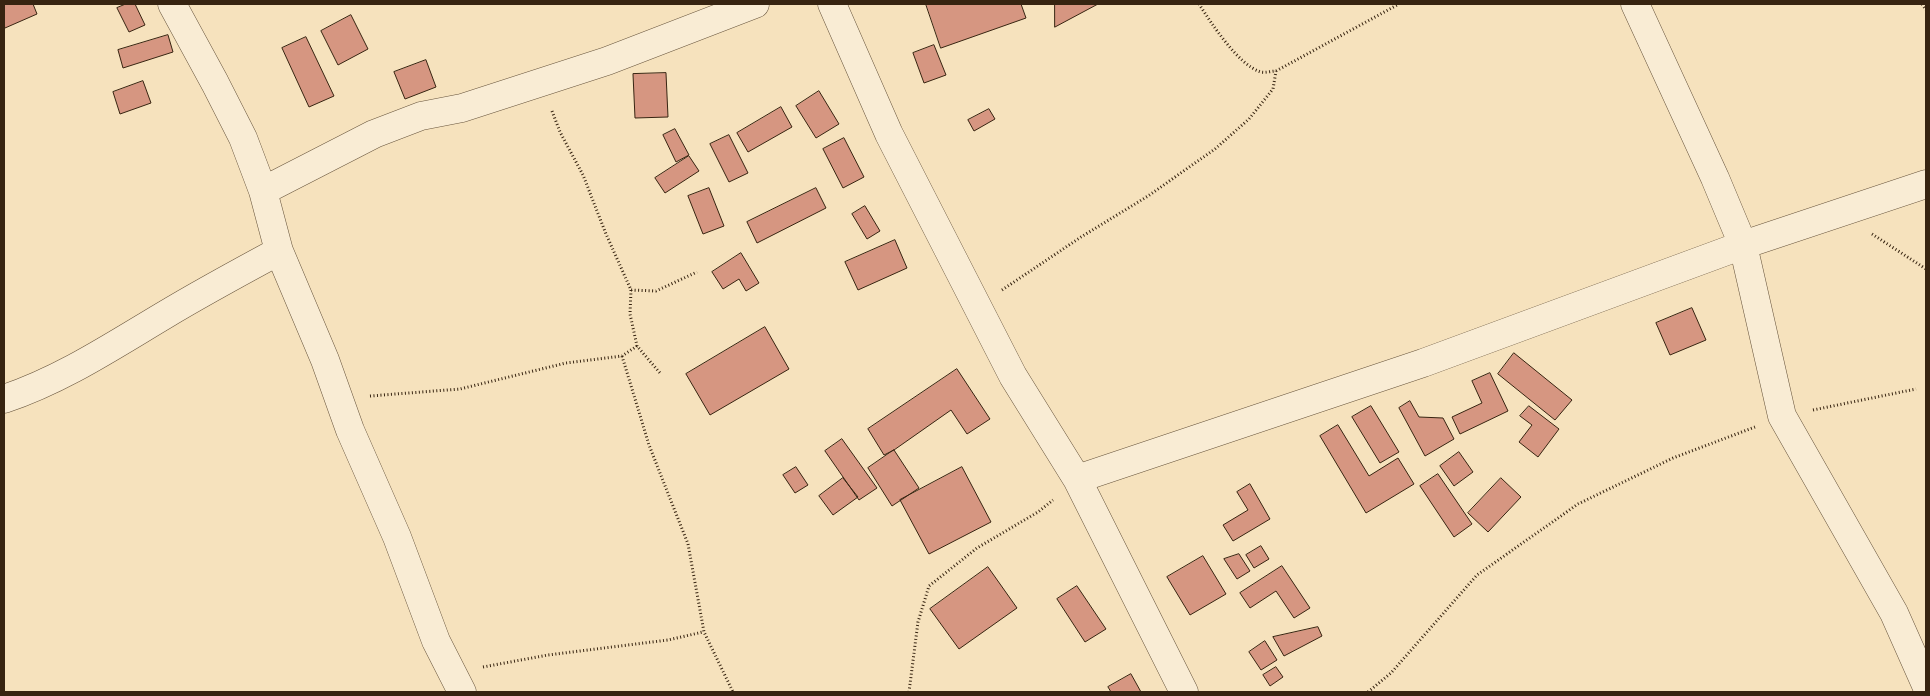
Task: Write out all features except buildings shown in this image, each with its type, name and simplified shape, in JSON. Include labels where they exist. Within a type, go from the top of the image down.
[{"type":"street","points":[[172,4],[243,138],[263,191],[279,250],[325,360],[350,430],[397,537],[436,641],[457,682]]},
{"type":"street","points":[[263,191],[374,134],[421,116],[462,108],[541,83],[683,33],[755,4]]},
{"type":"street","points":[[832,4],[889,134],[1013,376],[1077,480],[1184,692]]},
{"type":"street","points":[[1635,4],[1715,178],[1743,245],[1782,416],[1894,613],[1926,685]]},
{"type":"street","points":[[1077,480],[1423,363],[1743,245],[1926,184]]},
{"type":"street","points":[[4,399],[34,389],[90,360],[209,288],[279,250]]},
{"type":"path","points":[[1199,4],[1217,31],[1246,65],[1263,73],[1276,71],[1399,4]]},
{"type":"path","points":[[1922,4],[1926,10]]},
{"type":"path","points":[[978,305],[1081,237],[1148,196],[1215,149],[1249,119],[1273,89],[1276,71]]},
{"type":"path","points":[[541,83],[560,132],[583,175],[606,234],[631,290],[630,314],[637,346],[660,373]]},
{"type":"path","points":[[1842,212],[1901,254],[1926,269]]},
{"type":"path","points":[[631,290],[656,291],[697,272]]},
{"type":"path","points":[[340,400],[387,394],[460,389],[566,363],[622,356],[637,346]]},
{"type":"path","points":[[622,356],[649,445],[688,544],[704,632],[733,692]]},
{"type":"path","points":[[1368,692],[1391,673],[1477,575],[1578,504],[1673,458],[1782,416],[1916,389]]},
{"type":"path","points":[[909,692],[918,622],[929,586],[977,548],[1038,512],[1077,480]]},
{"type":"path","points":[[457,682],[548,655],[668,640],[704,632]]}]
